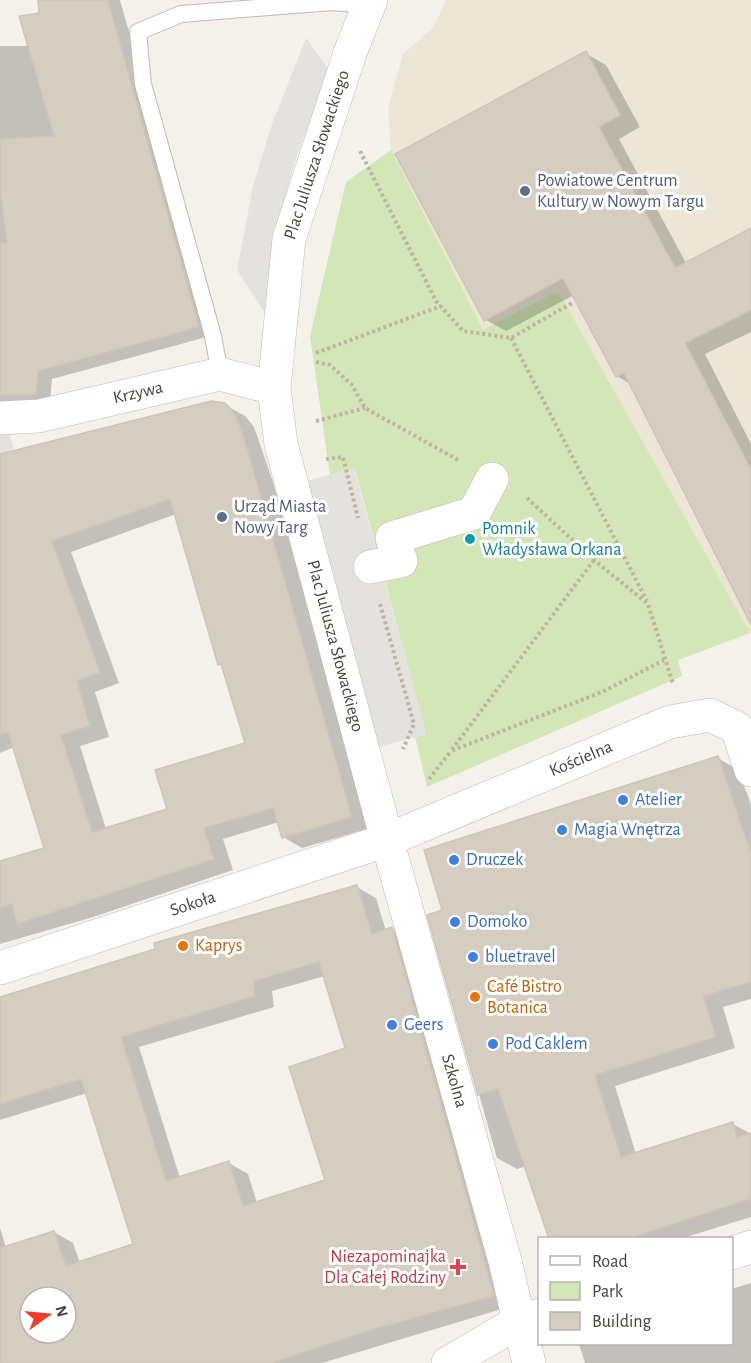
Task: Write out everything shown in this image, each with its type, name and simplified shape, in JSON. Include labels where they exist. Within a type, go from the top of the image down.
[{"type":"street","name":"Plac Juliusza Słowackiego","points":[[370,3],[350,53],[289,239],[274,387],[281,444],[387,840]]},
{"type":"street","name":"Krzywa","points":[[0,418],[39,416],[220,374],[274,387]]},
{"type":"street","points":[[370,567],[401,561],[392,538],[474,513],[492,479]]},
{"type":"street","name":"Kościelna","points":[[387,840],[670,722],[710,715],[737,728],[751,770]]},
{"type":"street","name":"Sokoła","points":[[0,968],[387,840]]},
{"type":"street","name":"Szkolna","points":[[387,840],[530,1318],[529,1363]]},
{"type":"street","points":[[733,1253],[751,1247]]},
{"type":"street","points":[[448,1363],[530,1318]]},
{"type":"lane","points":[[220,374],[213,336],[143,84],[138,32],[181,14],[332,2],[370,3]]},
{"type":"path","points":[[356,144],[441,306],[463,331],[511,338],[572,303]]},
{"type":"path","points":[[312,355],[441,306]]},
{"type":"path","points":[[511,338],[648,604],[664,660],[688,720]]},
{"type":"path","points":[[311,361],[330,365],[352,386],[365,408],[492,479],[505,490],[513,485],[594,560],[648,604]]},
{"type":"path","points":[[310,422],[365,408]]},
{"type":"path","points":[[324,460],[343,458],[370,567],[414,724],[402,752]]},
{"type":"path","points":[[425,786],[594,560]]},
{"type":"path","points":[[451,751],[602,692],[664,660]]},
{"type":"shaded area","points":[[446,0],[751,0],[751,635],[557,291],[483,331],[391,150],[388,108],[403,54],[433,28]]},
{"type":"shaded area","points":[[306,38],[329,70],[294,164],[274,244],[265,313],[237,270],[253,186],[272,124]]},
{"type":"shaded area","points":[[8,431],[14,449],[0,454],[0,432]]},
{"type":"shaded area","points":[[354,468],[426,734],[379,747],[307,481]]},
{"type":"green space","points":[[391,150],[483,330],[558,291],[750,633],[678,660],[682,676],[427,787],[415,737],[426,734],[355,469],[330,475],[310,336],[346,182]]},
{"type":"building","points":[[38,0],[108,0],[199,327],[38,371],[36,395],[0,395],[0,242],[7,243],[0,187],[0,139],[54,136],[19,16],[39,13]]},
{"type":"building","points":[[586,51],[620,115],[599,127],[675,268],[751,228],[751,310],[685,343],[751,470],[751,625],[624,373],[616,377],[563,278],[484,321],[395,154]]},
{"type":"building","points":[[211,401],[225,403],[235,414],[243,434],[352,817],[282,838],[273,808],[204,828],[214,859],[17,924],[12,904],[0,907],[0,861],[44,848],[8,732],[0,734],[0,454]],"holes":[[[170,499],[218,665],[221,664],[245,743],[155,770],[167,809],[92,832],[61,735],[90,726],[77,681],[100,672],[52,541]]]},
{"type":"building","points":[[718,756],[751,853],[751,982],[703,996],[716,1037],[595,1075],[621,1157],[733,1122],[737,1137],[751,1133],[751,1199],[633,1237],[548,1237],[498,1089],[478,1095],[427,915],[442,910],[424,850]]},
{"type":"building","points":[[357,885],[372,934],[392,927],[494,1296],[374,1329],[271,1363],[0,1363],[0,1248],[54,1231],[66,1266],[133,1244],[81,1079],[0,1104],[0,997],[155,949],[154,943]],"holes":[[[319,962],[345,1048],[289,1067],[325,1180],[243,1206],[229,1161],[166,1181],[121,1037],[255,996],[254,981]]]},
{"type":"place","name":"Powiatowe Centrum Kultury w Nowym Targu","points":[[525,191]]},
{"type":"place","name":"Urząd Miasta Nowy Targ","points":[[222,517]]},
{"type":"place","name":"Pomnik Władysława Orkana","points":[[470,539]]},
{"type":"place","name":"Atelier","points":[[623,800]]},
{"type":"place","name":"Magia Wnętrza","points":[[562,830]]},
{"type":"place","name":"Druczek","points":[[454,860]]},
{"type":"place","name":"Domoko","points":[[455,922]]},
{"type":"place","name":"Kaprys","points":[[183,946]]},
{"type":"place","name":"bluetravel","points":[[473,957]]},
{"type":"place","name":"Café Bistro Botanica","points":[[475,997]]},
{"type":"place","name":"Geers","points":[[392,1025]]},
{"type":"place","name":"Pod Caklem","points":[[493,1044]]},
{"type":"place","name":"Niezapominajka Dla Całej Rodziny","points":[[458,1267]]}]
